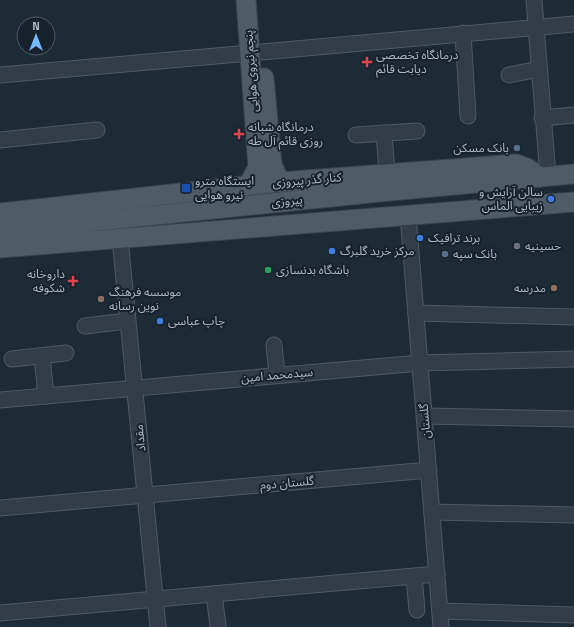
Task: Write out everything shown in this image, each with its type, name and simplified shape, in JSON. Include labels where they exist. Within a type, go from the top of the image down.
[{"type":"main road","name":"پنجم نیروی هوایی","points":[[246,0],[256,52]]},
{"type":"main road","name":"پنجم نیروی هوایی","points":[[257,0],[256,52],[265,166],[280,182]]},
{"type":"main road","name":"کنار گذر پیروزی","points":[[0,213],[280,182],[516,164],[544,176]]},
{"type":"main road","points":[[248,186],[265,166]]},
{"type":"main road","name":"پیروزی","points":[[0,231],[471,183],[574,174]]},
{"type":"main road","points":[[471,183],[466,191],[468,203],[475,210]]},
{"type":"main road","points":[[448,186],[456,192],[456,204],[452,212]]},
{"type":"main road","name":"پیروزی","points":[[0,248],[574,202]]},
{"type":"main road","points":[[0,259],[250,239],[270,226]]},
{"type":"street","points":[[534,0],[542,118],[544,176]]},
{"type":"street","points":[[0,75],[536,26],[574,24]]},
{"type":"street","points":[[463,33],[468,116]]},
{"type":"street","points":[[508,75],[539,69]]},
{"type":"street","points":[[542,118],[574,115]]},
{"type":"street","points":[[0,140],[97,130]]},
{"type":"street","points":[[356,135],[417,131]]},
{"type":"street","points":[[384,133],[387,173]]},
{"type":"street","name":"گلستان","points":[[408,215],[441,627]]},
{"type":"street","name":"مقداد","points":[[121,249],[158,627]]},
{"type":"street","points":[[416,313],[574,317]]},
{"type":"street","points":[[85,326],[127,321]]},
{"type":"street","points":[[274,345],[277,375]]},
{"type":"street","points":[[12,359],[66,353]]},
{"type":"street","points":[[42,356],[46,396]]},
{"type":"street","name":"سیدمحمد امین","points":[[0,400],[420,363],[574,359]]},
{"type":"street","points":[[425,416],[574,419]]},
{"type":"street","name":"گلستان دوم","points":[[0,508],[429,470]]},
{"type":"street","points":[[432,512],[574,515]]},
{"type":"street","points":[[0,613],[437,574]]},
{"type":"street","points":[[414,577],[417,610]]},
{"type":"street","points":[[214,594],[218,626]]},
{"type":"street","points":[[440,611],[574,616]]},
{"type":"place","name":"درمانگاه تخصصی دیابت قائم","points":[[367,62]]},
{"type":"place","name":"درمانگاه شبانه روزی قائم آل طه","points":[[239,134]]},
{"type":"place","name":"بانک مسکن","points":[[517,148]]},
{"type":"place","name":"ایستگاه مترو نیرو هوایی","points":[[186,188]]},
{"type":"place","name":"سالن آرایش و زیبایی الماس","points":[[551,199]]},
{"type":"place","name":"برند ترافیک","points":[[420,238]]},
{"type":"place","name":"حسینیه","points":[[517,246]]},
{"type":"place","name":"مرکز خرید گلبرگ","points":[[332,251]]},
{"type":"place","name":"بانک سپه","points":[[445,254]]},
{"type":"place","name":"باشگاه بدنسازی","points":[[268,270]]},
{"type":"place","name":"داروخانه شکوفه","points":[[73,281]]},
{"type":"place","name":"مدرسه","points":[[554,288]]},
{"type":"place","name":"موسسه فرهنگ نوین رسانه","points":[[101,299]]},
{"type":"place","name":"چاپ عباسی","points":[[160,321]]}]
